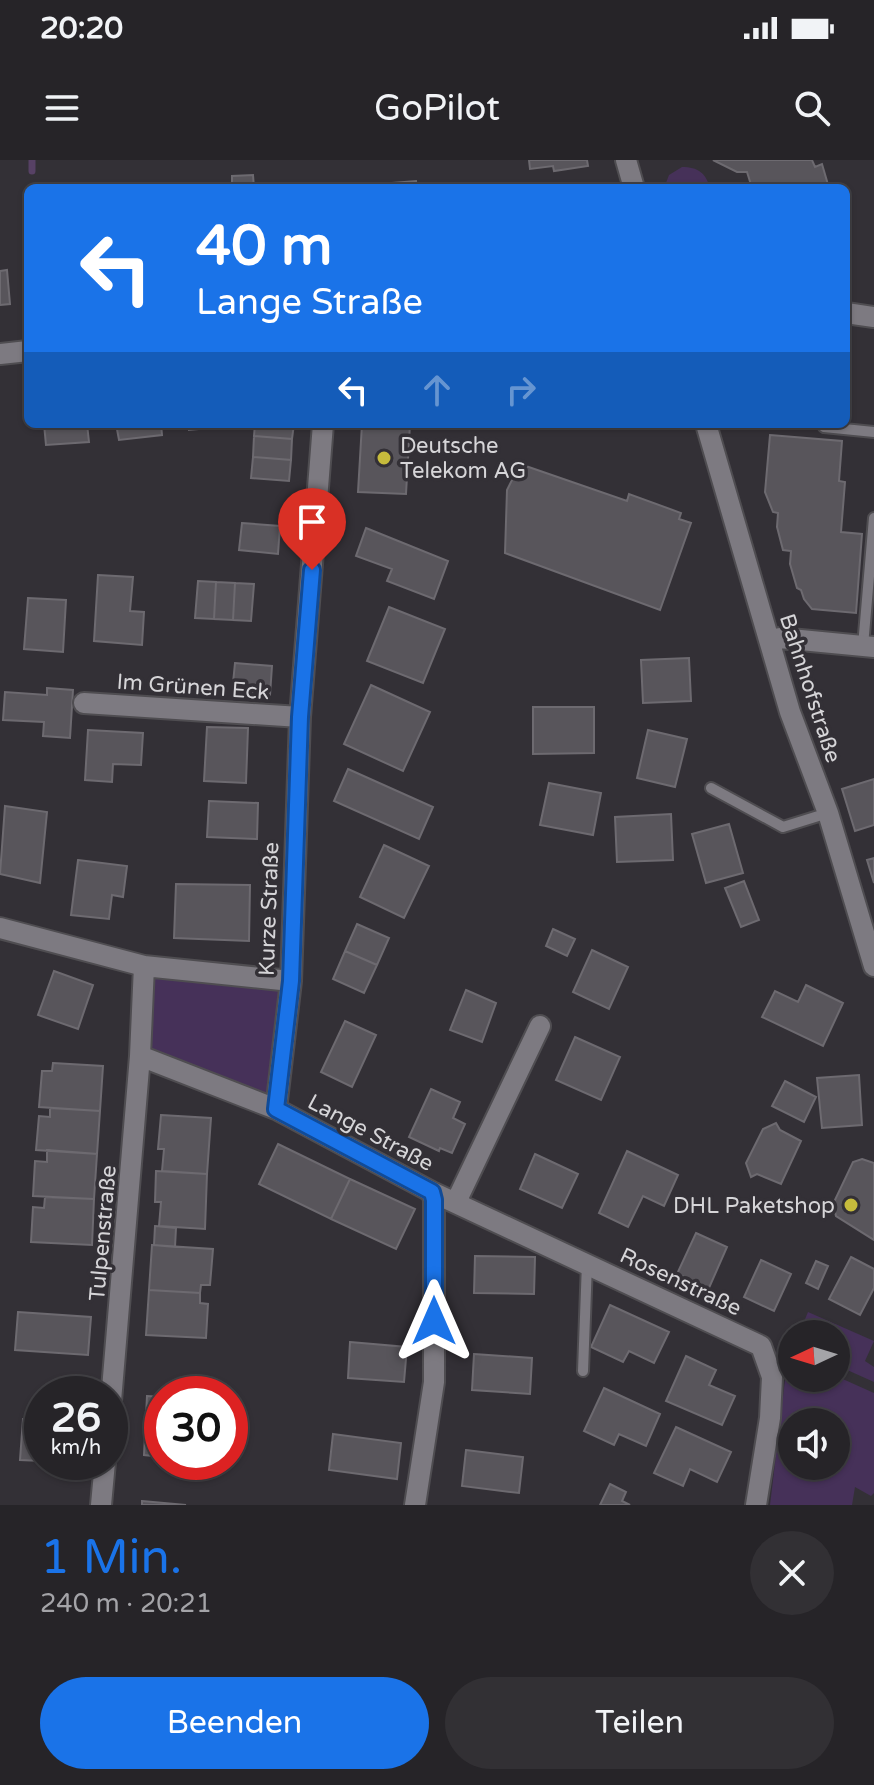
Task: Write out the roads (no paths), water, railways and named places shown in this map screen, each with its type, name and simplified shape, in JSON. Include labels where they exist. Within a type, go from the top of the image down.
[{"type":"street","points":[[626,160],[633,184]]},
{"type":"street","points":[[850,314],[874,317]]},
{"type":"street","points":[[0,354],[24,351]]},
{"type":"street","name":"Kurze Straße","points":[[276,1109],[291,981],[300,717],[323,428]]},
{"type":"street","name":"Bahnhofstraße","points":[[707,428],[790,712],[828,813],[874,966]]},
{"type":"street","points":[[769,640],[780,638],[868,646]]},
{"type":"street","name":"Im Grünen Eck","points":[[84,703],[300,717]]},
{"type":"street","points":[[0,928],[144,966],[291,981]]},
{"type":"street","points":[[140,1056],[144,966]]},
{"type":"street","points":[[456,1202],[540,1026]]},
{"type":"street","name":"Lange Straße","points":[[140,1056],[276,1109],[433,1196]]},
{"type":"street","name":"Tulpenstraße","points":[[113,1376],[140,1056]]},
{"type":"street","points":[[415,1505],[434,1382],[433,1196]]},
{"type":"street","name":"Rosenstraße","points":[[433,1196],[456,1202],[761,1346],[772,1377],[770,1418],[756,1505]]},
{"type":"street","points":[[101,1505],[103,1480]]},
{"type":"lane","points":[[834,428],[874,432]]},
{"type":"lane","points":[[868,646],[874,518]]},
{"type":"lane","points":[[711,788],[783,827],[828,813]]},
{"type":"lane","points":[[583,1371],[587,1263]]},
{"type":"waterway","points":[[32,160],[32,171]]},
{"type":"place","name":"Deutsche Telekom AG","points":[[384,458]]},
{"type":"place","name":"DHL Paketshop","points":[[851,1205]]}]
